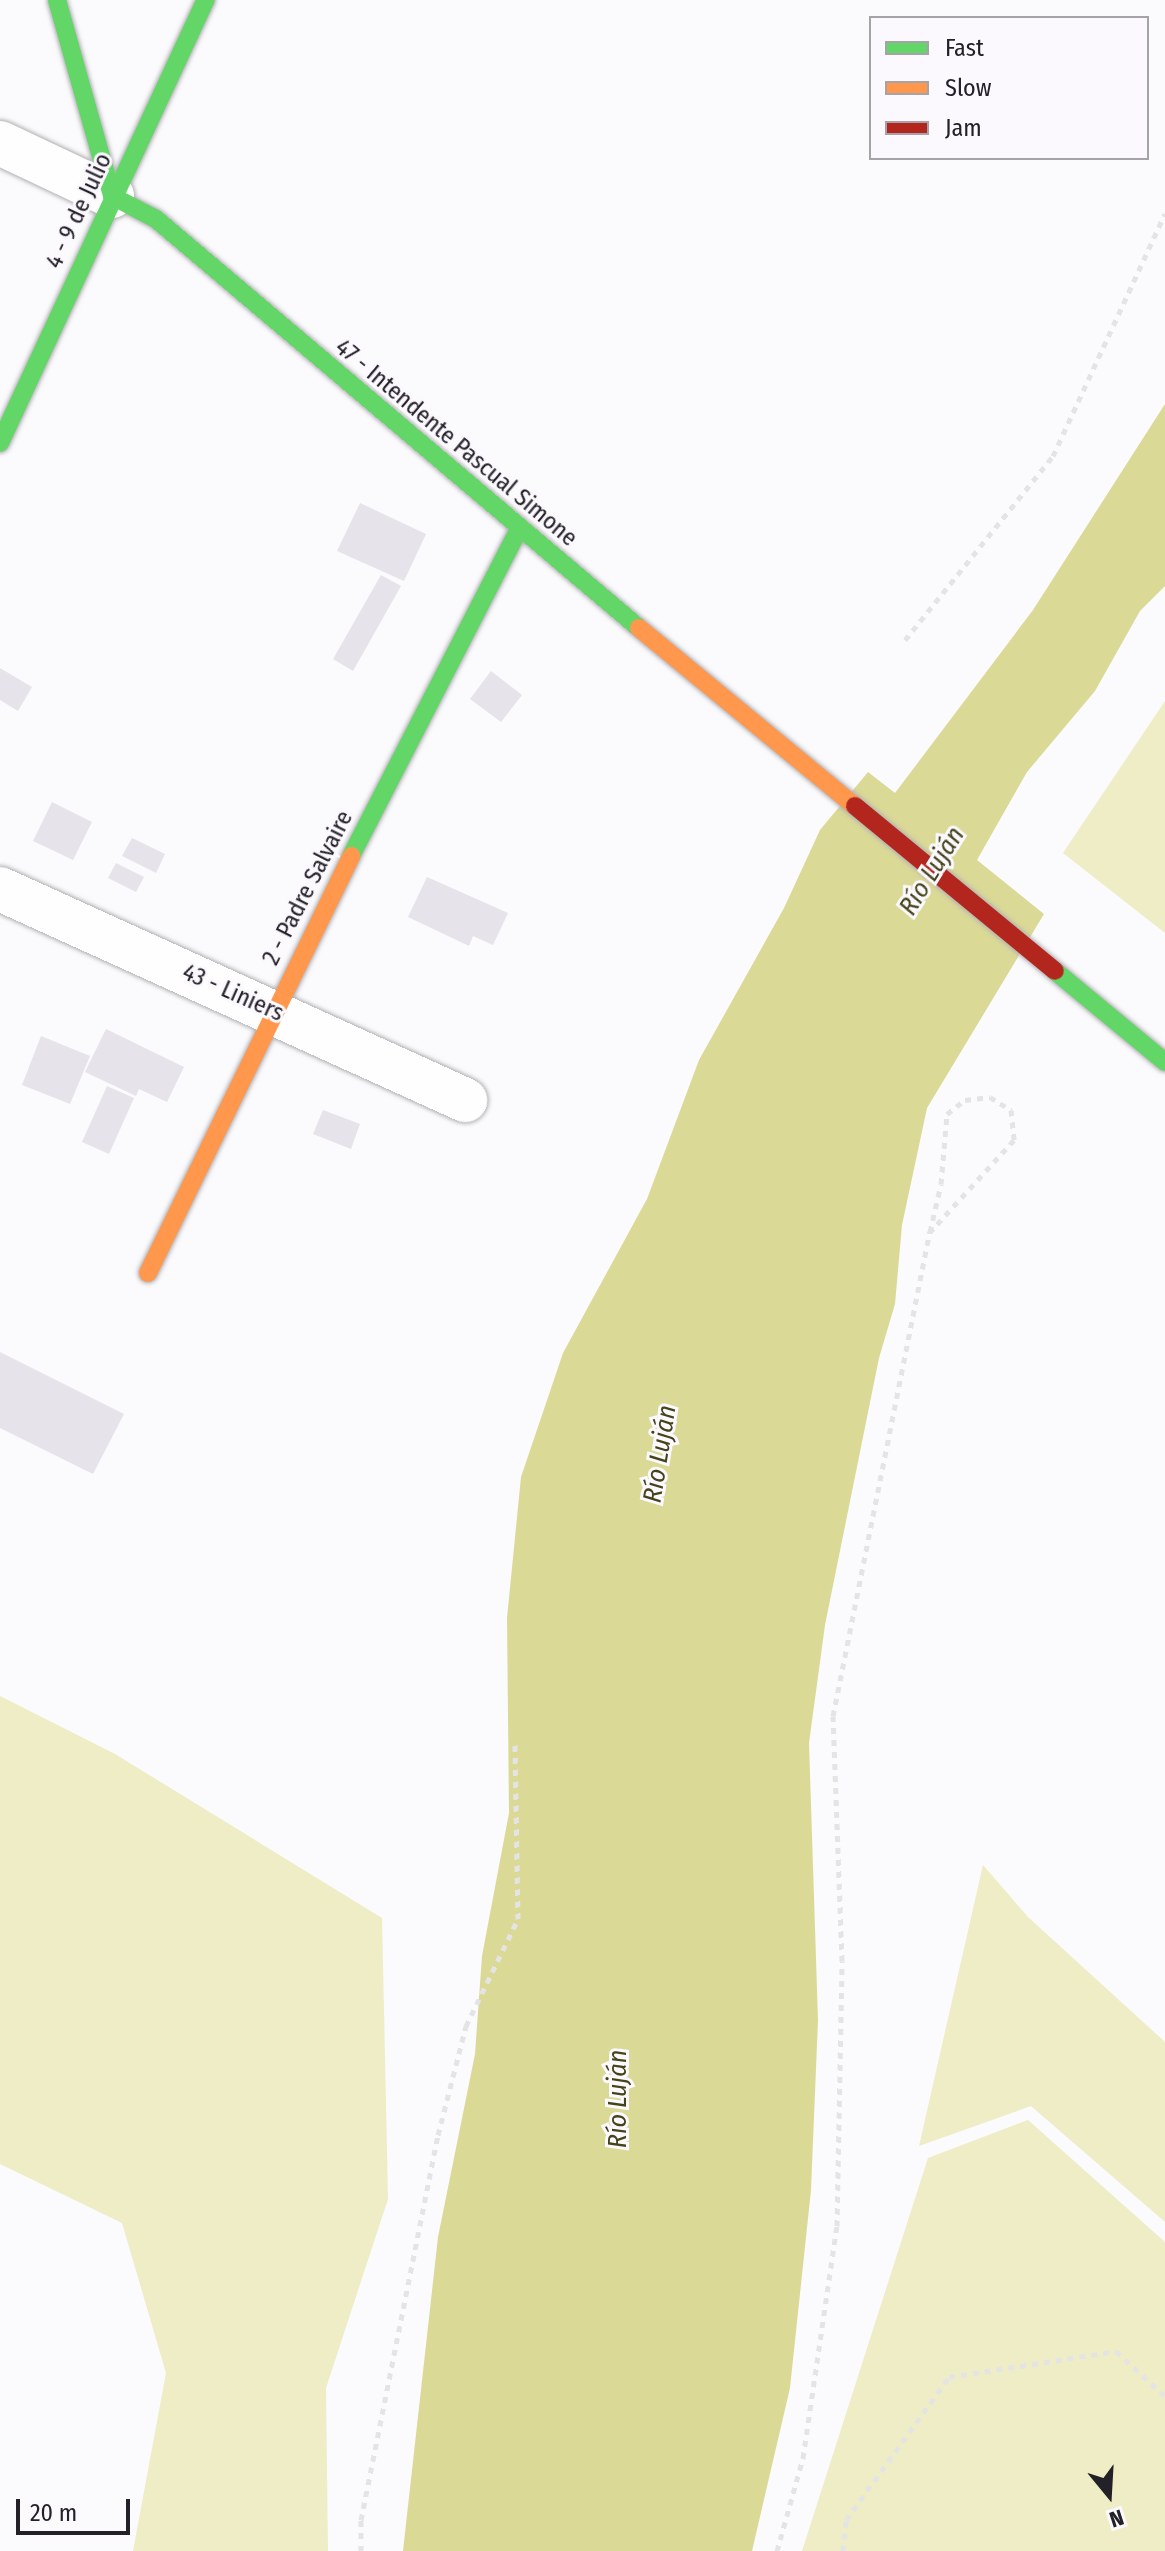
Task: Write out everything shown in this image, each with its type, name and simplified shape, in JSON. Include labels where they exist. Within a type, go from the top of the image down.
[{"type":"street","points":[[57,0],[112,196]]},
{"type":"street","name":"4 - 9 de Julio","points":[[0,443],[112,196],[206,0]]},
{"type":"street","points":[[0,143],[112,196]]},
{"type":"street","name":"47 - Intendente Pascual Simone","points":[[112,196],[156,219],[519,529],[1165,1062]]},
{"type":"street","name":"2 - Padre Salvaire","points":[[148,1273],[272,1011],[519,529]]},
{"type":"street","name":"43 - Liniers","points":[[0,889],[465,1100]]},
{"type":"path","points":[[905,640],[1053,456],[1165,214]]},
{"type":"path","points":[[777,2551],[803,2458],[837,2226],[842,1961],[833,1716],[930,1232],[941,1184],[947,1114],[965,1100],[990,1097],[1011,1110],[1014,1140],[930,1232]]},
{"type":"path","points":[[361,2551],[361,2520],[441,2121],[466,2026],[518,1919],[515,1742]]},
{"type":"path","points":[[843,2551],[846,2520],[949,2377],[1116,2351],[1165,2396]]},
{"type":"green space","points":[[1165,701],[1165,933],[1063,853]]},
{"type":"green space","points":[[0,1696],[115,1754],[382,1918],[388,2199],[326,2388],[328,2551],[133,2551],[166,2373],[122,2223],[0,2164]]},
{"type":"green space","points":[[983,1865],[1028,1917],[1165,2042],[1165,2222],[1031,2106],[919,2146]]},
{"type":"green space","points":[[1028,2120],[1165,2242],[1165,2551],[802,2551],[928,2158]]},
{"type":"water","name":"Río Luján","points":[[1165,404],[1165,586],[1140,611],[1095,691],[1027,772],[977,860],[1044,914],[927,1108],[902,1225],[895,1304],[879,1358],[825,1625],[809,1743],[818,2020],[811,2190],[790,2388],[752,2551],[403,2551],[438,2237],[475,2054],[482,1956],[509,1813],[507,1618],[521,1477],[563,1353],[647,1199],[699,1060],[784,908],[820,830],[868,772],[895,793],[1033,610]]},
{"type":"building","points":[[360,503],[426,534],[404,581],[337,551]]},
{"type":"building","points":[[381,575],[401,586],[353,671],[333,659]]},
{"type":"building","points":[[0,668],[32,687],[18,711],[0,700]]},
{"type":"building","points":[[491,671],[522,695],[501,722],[470,699]]},
{"type":"building","points":[[52,802],[92,822],[73,860],[33,841]]},
{"type":"building","points":[[132,838],[165,854],[156,873],[122,856]]},
{"type":"building","points":[[116,863],[144,877],[136,892],[108,878]]},
{"type":"building","points":[[427,877],[508,913],[493,945],[473,936],[469,946],[408,917]]},
{"type":"building","points":[[106,1029],[184,1067],[167,1102],[139,1089],[136,1096],[85,1072]]},
{"type":"building","points":[[41,1036],[90,1056],[70,1104],[22,1085]]},
{"type":"building","points":[[107,1086],[134,1098],[109,1154],[82,1142]]},
{"type":"building","points":[[323,1110],[360,1124],[351,1149],[313,1134]]},
{"type":"building","points":[[0,1352],[124,1414],[93,1474],[0,1428]]},
{"type":"traffic: fast","points":[[57,0],[112,196]]},
{"type":"traffic: fast","points":[[0,443],[206,0]]},
{"type":"traffic: fast","points":[[112,196],[156,219],[639,628]]},
{"type":"traffic: fast","points":[[351,856],[519,529]]},
{"type":"traffic: fast","points":[[1055,971],[1165,1062]]},
{"type":"traffic: slow","points":[[639,628],[855,806]]},
{"type":"traffic: slow","points":[[148,1273],[351,856]]},
{"type":"traffic: jam","points":[[855,806],[1055,971]]}]
